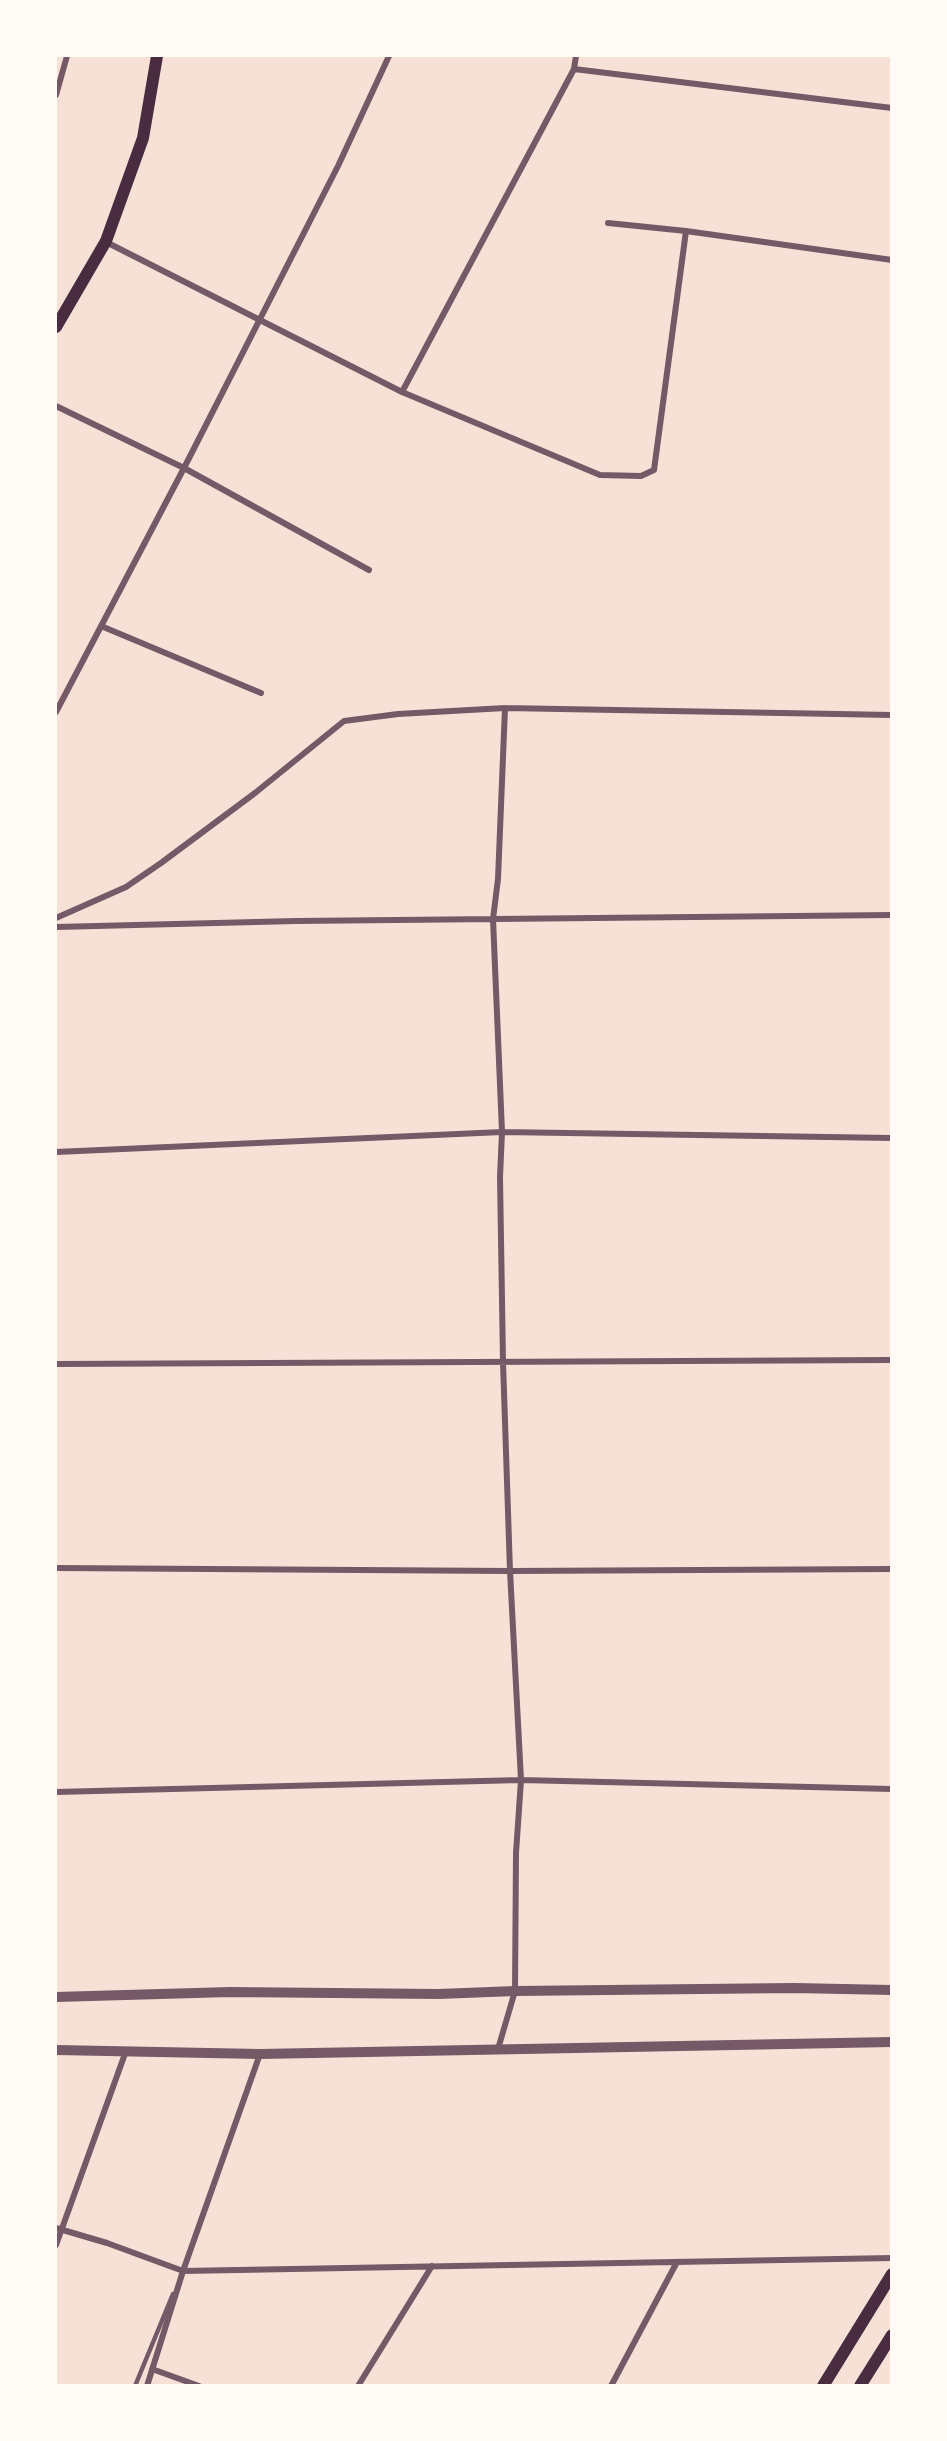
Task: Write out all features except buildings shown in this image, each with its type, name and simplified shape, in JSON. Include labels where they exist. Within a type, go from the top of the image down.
[{"type":"main road","points":[[56,327],[106,242],[143,138],[157,56]]},
{"type":"main road","points":[[823,2385],[891,2274]]},
{"type":"main road","points":[[860,2385],[891,2335]]},
{"type":"street","points":[[56,95],[68,56]]},
{"type":"street","points":[[56,712],[338,166],[388,56]]},
{"type":"street","points":[[402,392],[574,69],[576,56]]},
{"type":"street","points":[[574,69],[891,108]]},
{"type":"street","points":[[608,223],[686,231],[891,260]]},
{"type":"street","points":[[106,242],[402,392],[600,475],[640,476],[654,470],[686,231]]},
{"type":"street","points":[[56,406],[184,468],[369,570]]},
{"type":"street","points":[[101,626],[261,693]]},
{"type":"street","points":[[498,2049],[515,1991],[516,1853],[521,1780],[510,1572],[503,1362],[500,1177],[502,1132],[493,919],[498,879],[505,708]]},
{"type":"street","points":[[56,918],[126,887],[214,825],[344,721],[398,714],[505,708],[891,715]]},
{"type":"street","points":[[56,927],[891,915]]},
{"type":"street","points":[[56,1152],[502,1132],[891,1138]]},
{"type":"street","points":[[56,1365],[891,1360]]},
{"type":"street","points":[[56,1568],[510,1572],[891,1569]]},
{"type":"street","points":[[56,1792],[521,1780],[891,1789]]},
{"type":"street","points":[[56,1997],[230,1992],[439,1994],[794,1988],[891,1990]]},
{"type":"street","points":[[56,2050],[260,2054],[891,2042]]},
{"type":"street","points":[[56,2245],[58,2228],[126,2051]]},
{"type":"street","points":[[147,2385],[183,2271],[260,2054]]},
{"type":"street","points":[[58,2228],[107,2242],[183,2271],[891,2258]]},
{"type":"street","points":[[611,2385],[677,2262]]},
{"type":"street","points":[[358,2385],[432,2266]]},
{"type":"street","points":[[152,2369],[199,2385]]},
{"type":"lane","points":[[135,2385],[183,2271]]}]
